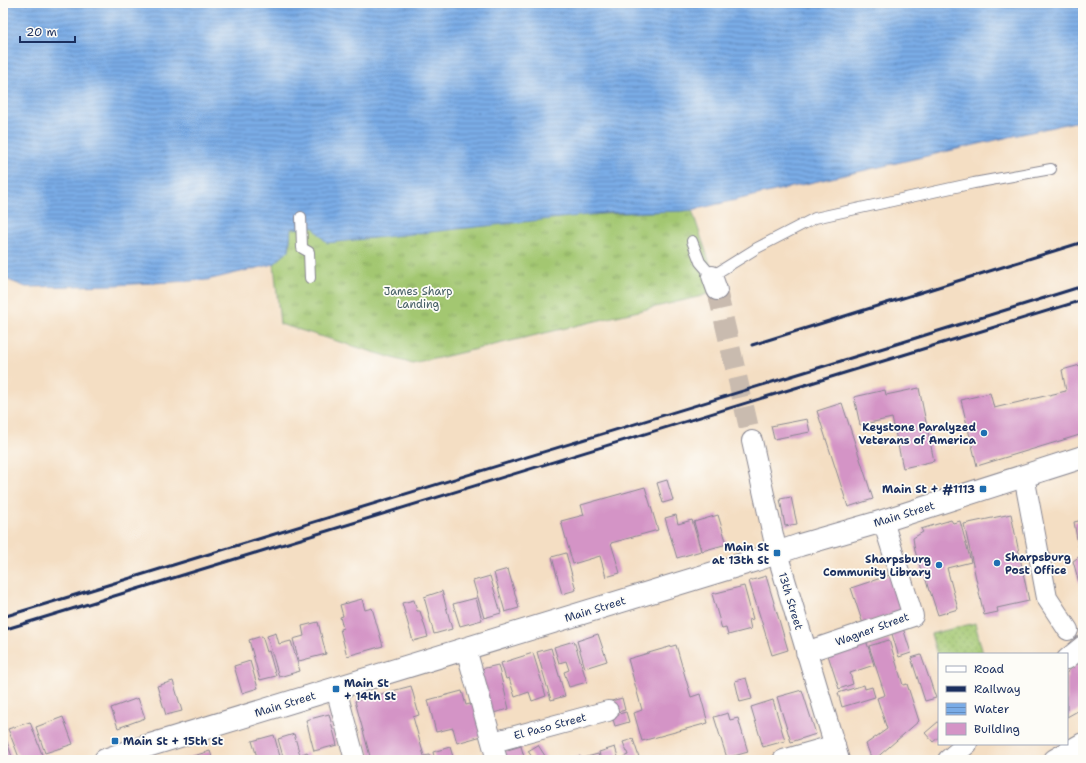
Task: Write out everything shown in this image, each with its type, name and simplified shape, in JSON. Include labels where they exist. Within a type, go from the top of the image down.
[{"type":"main road","name":"Main Street","points":[[119,758],[336,689],[883,521],[1083,457]]},
{"type":"main road","points":[[1055,760],[1083,744]]},
{"type":"street","name":"13th Street","points":[[752,440],[777,553],[837,752]]},
{"type":"street","points":[[1024,476],[1047,598],[1068,630]]},
{"type":"street","name":"Wagner Street","points":[[806,652],[913,616],[883,521]]},
{"type":"street","points":[[1068,658],[1083,646]]},
{"type":"street","points":[[466,649],[495,751]]},
{"type":"street","points":[[336,689],[354,760]]},
{"type":"street","name":"El Paso Street","points":[[495,751],[608,711]]},
{"type":"street","points":[[948,760],[966,745]]},
{"type":"street","points":[[783,760],[837,752]]},
{"type":"lane","points":[[692,241],[700,262],[714,283],[757,248],[814,218],[974,183],[1051,169]]},
{"type":"lane","points":[[301,218],[302,248],[309,252],[310,278]]},
{"type":"green space","name":"James Sharp Landing","points":[[692,210],[710,264],[730,284],[702,296],[413,364],[280,324],[274,264],[289,250],[291,229]]},
{"type":"green space","points":[[975,623],[983,653],[938,653],[938,658],[931,634]]},
{"type":"water","points":[[3,3],[1083,3],[1083,120],[692,210],[606,213],[327,243],[313,227],[291,229],[289,250],[274,264],[207,280],[116,285],[26,287],[3,278]]},
{"type":"building","points":[[1080,365],[1083,378],[1083,434],[977,466],[961,400],[990,393],[994,408],[1066,391],[1062,370]]},
{"type":"building","points":[[919,388],[934,461],[903,468],[892,418],[860,425],[854,397],[885,390],[886,395]]},
{"type":"building","points":[[842,403],[873,499],[848,507],[817,411]]},
{"type":"building","points":[[807,419],[810,432],[774,439],[771,426]]},
{"type":"building","points":[[667,480],[673,500],[663,503],[657,483]]},
{"type":"building","points":[[645,487],[658,530],[611,543],[620,573],[606,577],[600,556],[573,564],[561,521],[584,515],[581,505]]},
{"type":"building","points":[[791,497],[797,524],[785,526],[780,499]]},
{"type":"building","name":"Sharpsburg Post Office","points":[[1011,514],[1029,601],[997,608],[998,612],[984,615],[964,524]]},
{"type":"building","points":[[676,515],[678,524],[692,520],[701,551],[677,558],[665,518]]},
{"type":"building","points":[[718,515],[727,544],[702,551],[694,522]]},
{"type":"building","name":"Sharpsburg Community Library","points":[[951,520],[953,523],[960,521],[971,562],[947,568],[958,609],[938,615],[924,573],[922,573],[915,551],[913,538],[923,532],[921,529]]},
{"type":"building","points":[[1083,520],[1083,583],[1080,586],[1073,561],[1080,556],[1074,522]]},
{"type":"building","points":[[566,553],[576,590],[562,594],[552,557]]},
{"type":"building","points":[[508,569],[519,608],[505,612],[494,573]]},
{"type":"building","points":[[890,575],[902,611],[863,624],[851,588]]},
{"type":"building","points":[[490,576],[501,613],[484,618],[473,581]]},
{"type":"building","points":[[766,576],[788,650],[772,655],[749,581]]},
{"type":"building","points":[[744,586],[753,619],[749,620],[751,629],[728,635],[726,628],[722,629],[712,594]]},
{"type":"building","points":[[442,591],[452,629],[434,634],[424,597]]},
{"type":"building","points":[[476,598],[482,620],[460,626],[453,604]]},
{"type":"building","points":[[362,599],[365,610],[372,608],[383,646],[347,656],[340,629],[343,628],[340,617],[343,616],[340,605]]},
{"type":"building","points":[[414,600],[417,611],[420,611],[428,637],[413,641],[402,603]]},
{"type":"building","points":[[318,622],[326,654],[299,661],[293,639],[304,636],[302,626]]},
{"type":"building","points":[[903,628],[911,653],[899,657],[891,631]]},
{"type":"building","points":[[276,633],[279,644],[291,641],[300,671],[279,677],[267,636]]},
{"type":"building","points":[[598,634],[607,661],[585,668],[577,641]]},
{"type":"building","points":[[262,636],[267,652],[269,651],[276,676],[260,680],[249,640]]},
{"type":"building","points":[[866,640],[874,665],[850,673],[853,684],[839,689],[827,652]]},
{"type":"building","points":[[889,640],[903,685],[907,684],[919,721],[874,760],[872,760],[866,744],[887,729],[877,698],[885,695],[869,646]]},
{"type":"building","points":[[574,641],[587,682],[569,687],[564,672],[569,670],[566,661],[559,663],[554,647]]},
{"type":"building","points":[[676,645],[691,697],[700,694],[708,723],[642,741],[634,713],[642,710],[628,659]]},
{"type":"building","points":[[551,648],[565,696],[551,700],[537,652]]},
{"type":"building","points":[[533,653],[546,696],[532,701],[529,692],[515,697],[509,678],[506,679],[501,663]]},
{"type":"building","points":[[921,655],[936,698],[925,701],[911,658]]},
{"type":"building","points":[[1083,659],[1083,708],[1068,716],[1068,671]]},
{"type":"building","points":[[250,661],[258,688],[242,693],[234,666]]},
{"type":"building","points":[[498,665],[509,709],[489,714],[477,670]]},
{"type":"building","points":[[746,678],[752,699],[740,702],[735,681]]},
{"type":"building","points":[[173,681],[182,711],[166,715],[157,686]]},
{"type":"building","points":[[864,685],[865,689],[872,687],[875,697],[842,707],[838,693]]},
{"type":"building","points":[[411,686],[419,715],[413,717],[424,756],[430,755],[431,760],[371,760],[355,701]]},
{"type":"building","points":[[802,690],[816,734],[791,742],[777,697]]},
{"type":"building","points":[[462,691],[466,705],[474,703],[482,736],[457,743],[453,728],[436,732],[428,700]]},
{"type":"building","points":[[138,698],[145,718],[118,728],[111,708]]},
{"type":"building","points":[[622,698],[625,710],[611,714],[608,702]]},
{"type":"building","points":[[773,700],[785,741],[763,747],[751,707]]},
{"type":"building","points":[[626,712],[629,722],[615,726],[612,716]]},
{"type":"building","points":[[728,713],[730,720],[738,718],[748,752],[727,758],[714,717]]},
{"type":"building","points":[[329,714],[337,745],[314,751],[306,720]]},
{"type":"building","points":[[63,717],[73,744],[45,753],[36,727]]},
{"type":"building","points":[[30,722],[43,757],[36,760],[20,760],[8,729]]},
{"type":"building","points":[[938,722],[938,738],[933,742],[925,733]]},
{"type":"building","points":[[294,734],[300,755],[307,752],[310,760],[284,760],[278,739]]},
{"type":"building","points":[[274,735],[281,760],[258,760],[252,741]]},
{"type":"building","points":[[6,739],[13,760],[3,760],[3,741]]},
{"type":"building","points":[[633,739],[640,760],[623,760],[623,757],[628,755],[623,742]]},
{"type":"building","points":[[538,745],[547,759],[534,760],[528,751]]},
{"type":"building","points":[[521,746],[524,757],[514,760],[507,760],[504,751]]},
{"type":"building","points":[[450,747],[454,760],[435,760],[433,752]]},
{"type":"building","points":[[615,747],[619,760],[601,760],[599,752]]},
{"type":"building","points":[[210,751],[213,760],[180,760]]},
{"type":"building","points":[[598,754],[600,760],[583,760],[583,758]]},
{"type":"building","points":[[580,756],[581,760],[567,760]]},
{"type":"tunnel","points":[[717,290],[752,441]]},
{"type":"railway","points":[[752,345],[1083,242]]},
{"type":"railway","points":[[3,617],[1083,286]]},
{"type":"railway","points":[[3,630],[1083,300]]},
{"type":"place","name":"Keystone Paralyzed Veterans of America","points":[[984,433]]},
{"type":"place","name":"Main St + #1113","points":[[983,489]]},
{"type":"place","name":"Main St at 13th St","points":[[777,553]]},
{"type":"place","name":"Sharpsburg Post Office","points":[[997,563]]},
{"type":"place","name":"Sharpsburg Community Library","points":[[939,565]]},
{"type":"place","name":"Main St + 14th St","points":[[336,689]]},
{"type":"place","name":"Main St + 15th St","points":[[115,741]]}]
